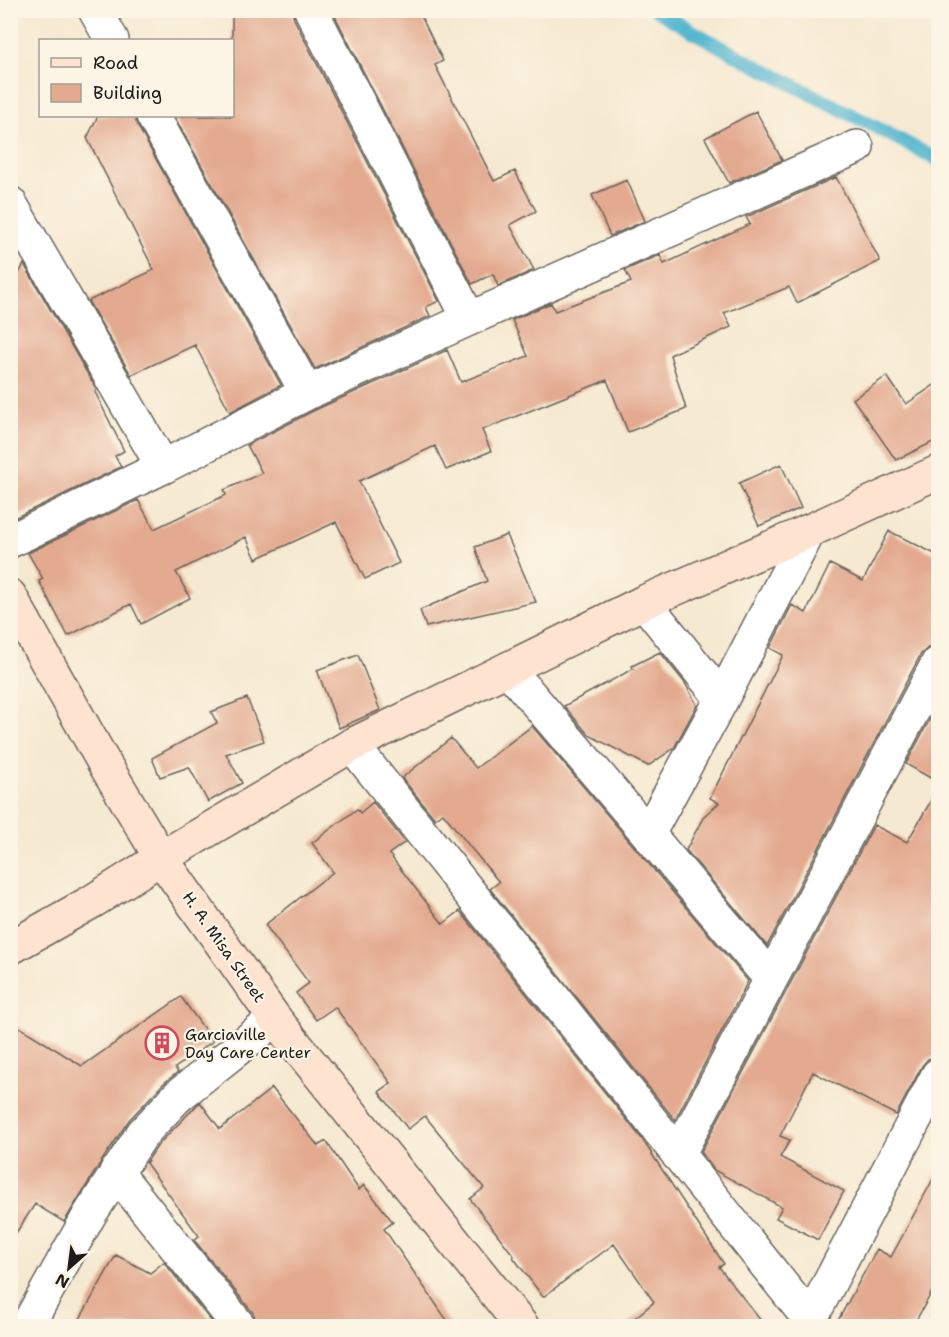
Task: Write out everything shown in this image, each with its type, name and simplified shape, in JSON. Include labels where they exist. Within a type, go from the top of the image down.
[{"type":"street","points":[[95,10],[111,39]]},
{"type":"street","points":[[311,10],[469,319]]},
{"type":"street","points":[[154,117],[307,393]]},
{"type":"street","points":[[10,541],[163,467],[307,393],[857,147]]},
{"type":"street","points":[[10,203],[163,467]]},
{"type":"street","points":[[10,948],[93,901],[351,745],[644,602],[939,472]]},
{"type":"street","points":[[648,834],[722,699],[809,531]]},
{"type":"street","name":"H. A. Misa Street","points":[[10,596],[104,763],[161,858],[274,1018],[522,1326]]},
{"type":"street","points":[[644,602],[722,699]]},
{"type":"street","points":[[678,1155],[939,663]]},
{"type":"street","points":[[508,669],[771,979]]},
{"type":"street","points":[[351,745],[809,1323],[939,1075]]},
{"type":"street","points":[[27,1326],[116,1172],[143,1133],[178,1096],[274,1018]]},
{"type":"street","points":[[116,1172],[239,1326]]},
{"type":"building","points":[[232,10],[292,10],[294,19],[439,301],[426,307],[430,316],[315,369],[175,117],[234,117],[234,39],[232,39]]},
{"type":"building","points":[[332,10],[418,10],[443,61],[435,65],[494,181],[515,171],[536,211],[510,225],[534,270],[498,286],[493,274],[472,284]]},
{"type":"building","points":[[756,111],[782,160],[729,183],[705,138]]},
{"type":"building","points":[[98,117],[134,117],[281,385],[230,412],[195,345],[131,375],[88,301],[154,270],[87,138]]},
{"type":"building","points":[[836,177],[880,261],[797,303],[789,287],[724,313],[731,327],[670,355],[686,409],[628,432],[607,380],[482,430],[491,451],[446,470],[435,446],[359,481],[399,563],[365,579],[336,522],[256,559],[246,537],[176,572],[190,598],[141,624],[131,604],[68,636],[39,581],[43,579],[28,553],[138,500],[154,529],[226,495],[224,490],[262,473],[247,445],[315,410],[447,350],[461,382],[528,356],[512,320],[551,303],[555,311],[631,282],[625,270],[660,255],[664,264],[750,224],[746,217]]},
{"type":"building","points":[[627,180],[645,221],[610,236],[592,195]]},
{"type":"building","points":[[24,264],[97,390],[95,392],[124,451],[115,456],[121,467],[10,520],[10,290]]},
{"type":"building","points":[[887,376],[906,404],[939,382],[939,439],[896,460],[853,399]]},
{"type":"building","points":[[781,464],[801,508],[759,526],[739,483]]},
{"type":"building","points":[[889,531],[939,556],[939,644],[929,647],[921,654],[767,946],[686,850],[704,816],[719,803],[710,798],[783,655],[770,648],[792,605],[806,613],[830,564],[863,581]]},
{"type":"building","points":[[507,535],[536,602],[426,627],[420,610],[487,581],[475,547]]},
{"type":"building","points":[[660,652],[685,683],[697,705],[674,748],[648,766],[589,735],[564,706]]},
{"type":"building","points":[[358,655],[380,710],[339,728],[317,670]]},
{"type":"building","points":[[247,698],[264,741],[226,754],[242,783],[208,802],[189,767],[160,777],[152,758],[217,723],[211,712]]},
{"type":"building","points":[[939,702],[939,783],[906,764]]},
{"type":"building","points":[[532,726],[748,981],[675,1120],[490,889],[499,882],[443,813],[435,819],[402,778],[451,738],[476,768]]},
{"type":"building","points":[[939,787],[939,1056],[928,1059],[922,1066],[896,1115],[813,1072],[780,1136],[790,1140],[780,1157],[844,1191],[818,1240],[776,1218],[782,1207],[714,1170],[701,1152],[874,825],[907,842]]},
{"type":"building","points":[[373,802],[405,842],[389,854],[443,924],[460,911],[642,1139],[724,1264],[719,1267],[765,1326],[625,1326],[654,1302],[614,1244],[543,1297],[470,1199],[484,1188],[425,1116],[408,1129],[379,1092],[391,1083],[335,1007],[316,1020],[296,993],[309,983],[265,925],[333,872],[312,843],[357,809],[360,813]]},
{"type":"building","points":[[181,997],[213,1041],[175,1068],[178,1072],[164,1083],[129,1120],[64,1222],[35,1204],[10,1242],[10,1021],[82,1066]]},
{"type":"building","points":[[272,1088],[318,1146],[326,1141],[359,1190],[364,1185],[393,1222],[384,1229],[451,1326],[257,1326],[254,1314],[194,1240],[199,1236],[146,1163],[158,1145],[200,1102],[220,1129]]},
{"type":"building","points":[[939,1168],[939,1279],[913,1326],[835,1326],[877,1249],[891,1257]]},
{"type":"building","points":[[116,1255],[150,1273],[164,1262],[215,1326],[76,1326]]},
{"type":"waterway","points":[[656,10],[761,68],[938,160]]},
{"type":"place","name":"Garciaville Day Care Center","points":[[162,1043]]}]
